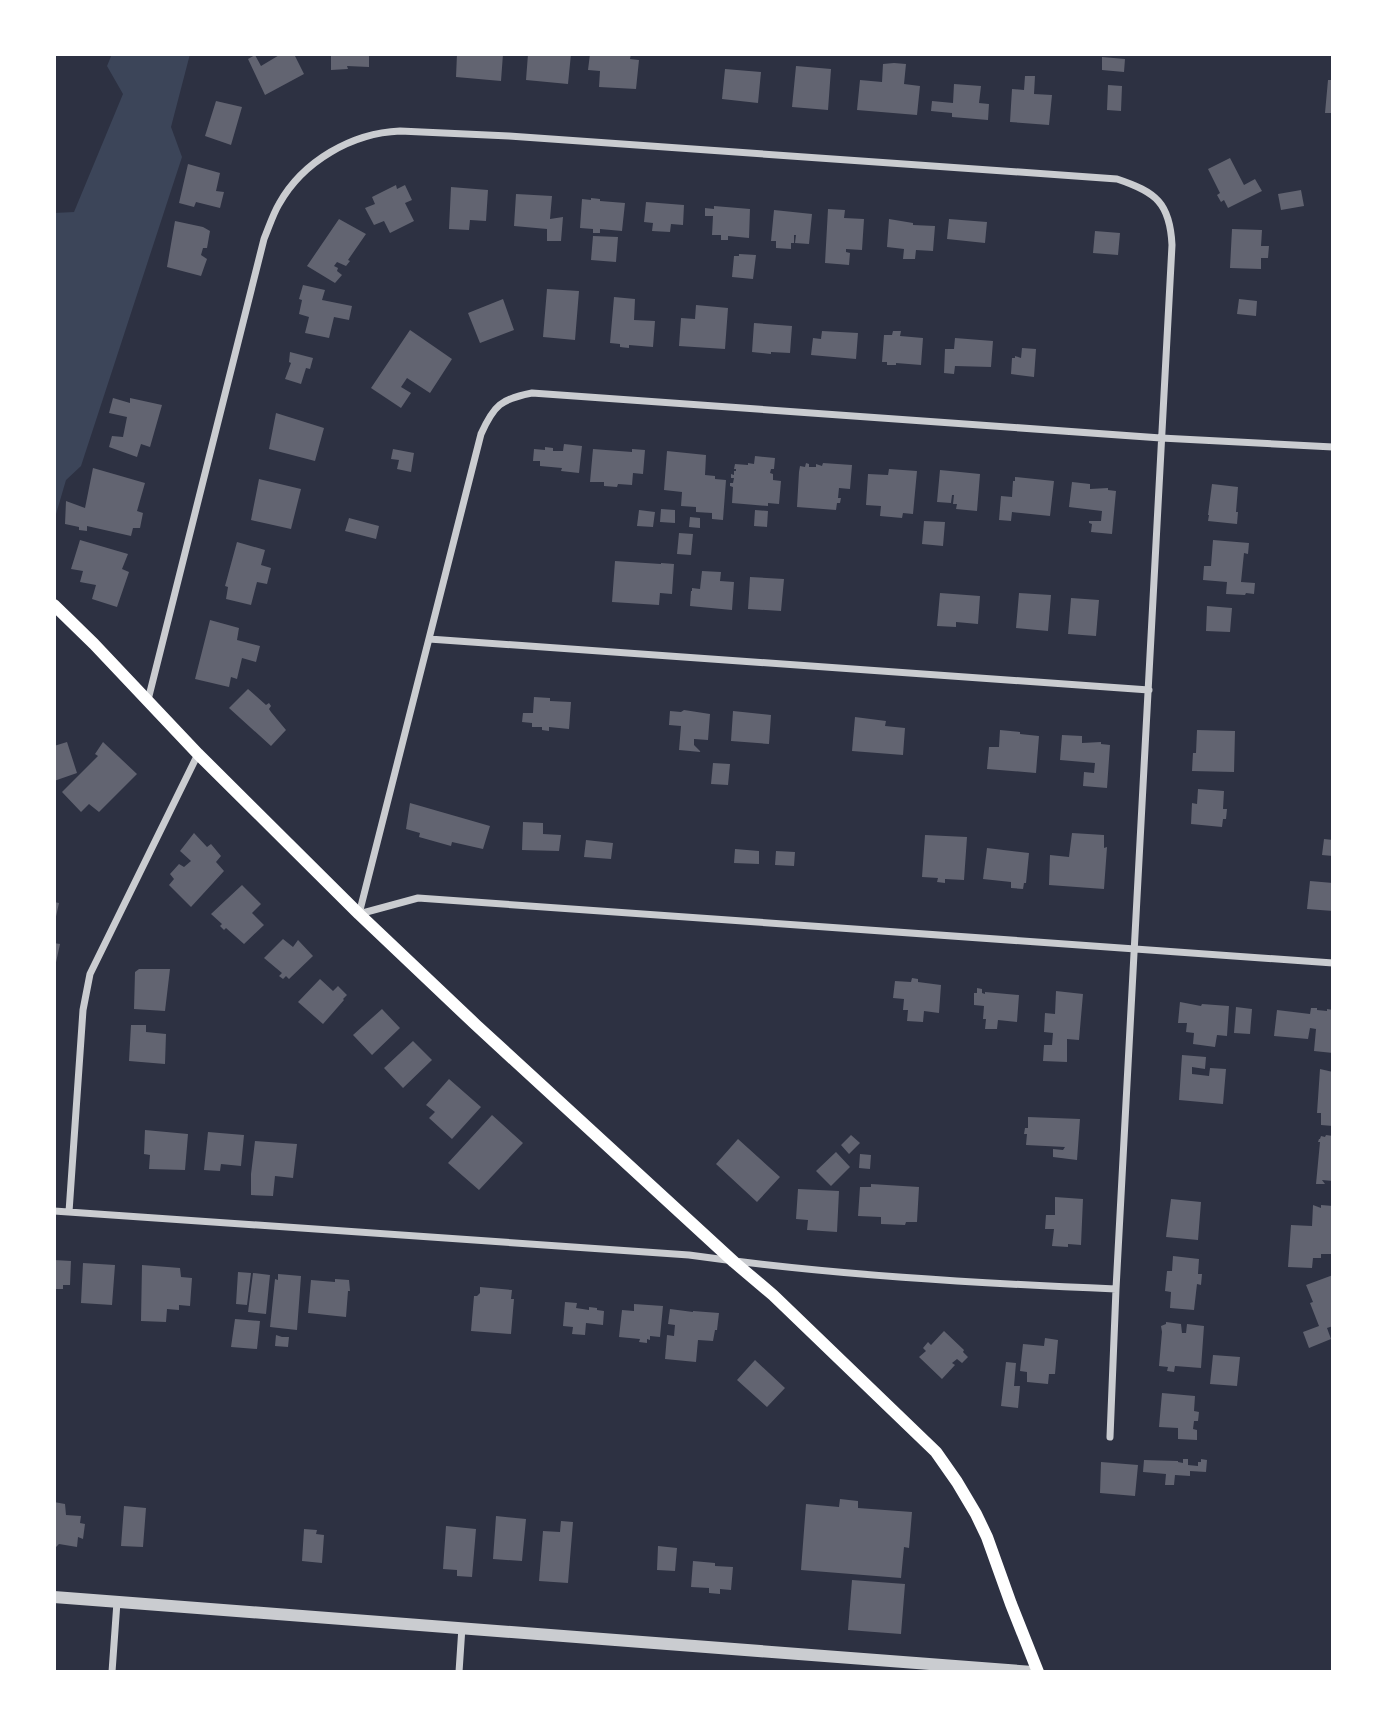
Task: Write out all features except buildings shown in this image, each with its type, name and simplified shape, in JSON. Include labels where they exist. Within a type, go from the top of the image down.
[{"type":"main road","points":[[54,605],[198,754],[359,914],[734,1262],[774,1295],[936,1452],[957,1482],[987,1537],[1036,1672]]},
{"type":"street","points":[[148,701],[264,239],[279,203],[302,173],[354,140],[386,131],[523,137],[1117,180],[1137,186],[1154,196],[1163,206],[1171,225],[1172,245],[1110,1437]]},
{"type":"street","points":[[1333,447],[1161,438],[532,393],[515,396],[500,403],[481,434],[359,914],[418,898],[1333,962]]},
{"type":"street","points":[[429,639],[1149,690]]},
{"type":"street","points":[[69,1212],[83,1010],[90,974],[198,754]]},
{"type":"street","points":[[54,1211],[675,1254],[734,1262],[968,1282],[1116,1289]]},
{"type":"street","points":[[54,1597],[1036,1672]]},
{"type":"street","points":[[112,1672],[117,1602]]},
{"type":"street","points":[[459,1672],[462,1627]]},
{"type":"shaded area","points":[[112,54],[190,54],[171,127],[182,157],[81,466],[66,480],[54,521],[54,213],[74,212],[123,94],[107,66]]}]
